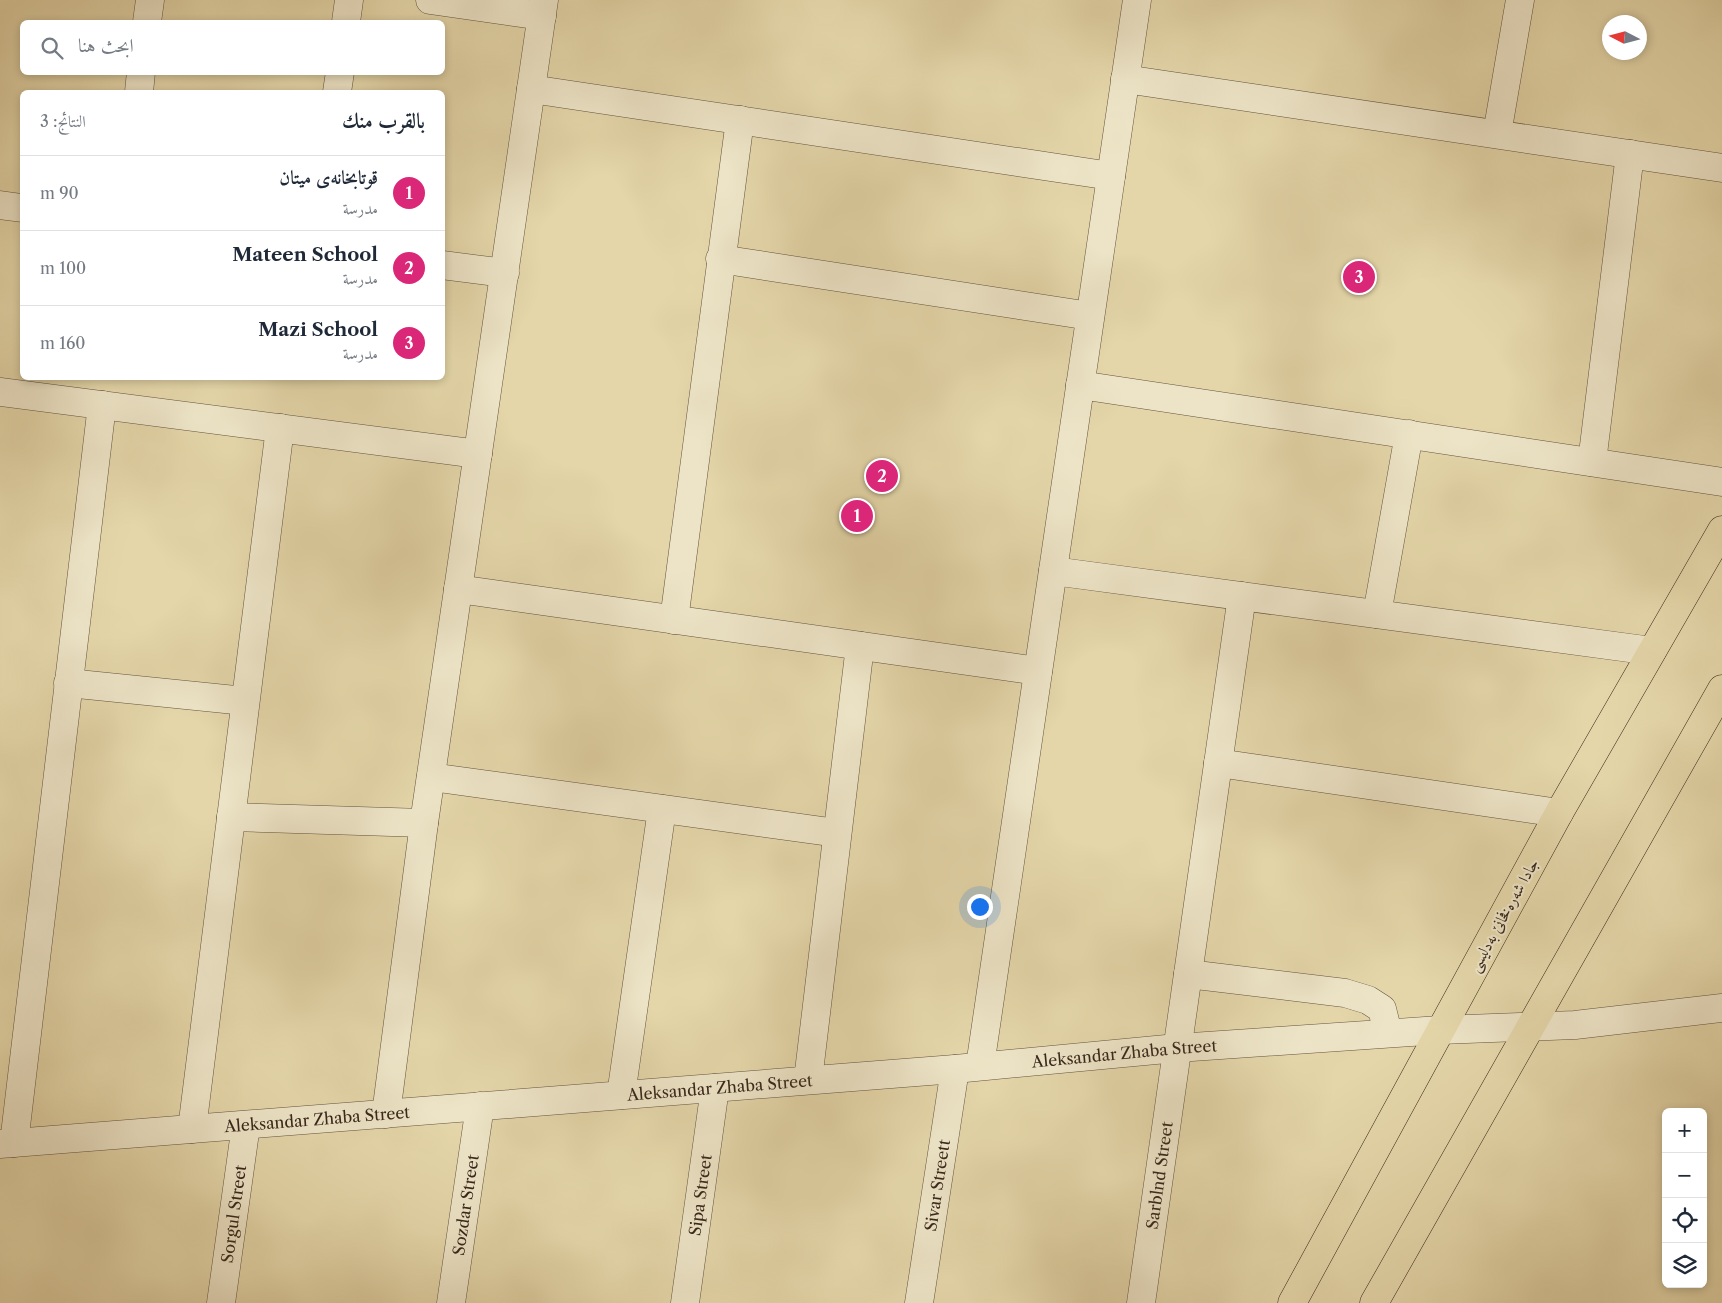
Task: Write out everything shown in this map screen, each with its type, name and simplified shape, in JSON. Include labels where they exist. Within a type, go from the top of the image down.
[{"type":"main road","name":"جادا شەرەفخانێ بەدلیسی","points":[[1292,1303],[1558,813],[1722,530]]},
{"type":"main road","points":[[1374,1303],[1530,1027],[1714,716],[1722,689]]},
{"type":"street","points":[[148,20],[150,0]]},
{"type":"street","points":[[346,20],[349,0]]},
{"type":"street","points":[[386,1114],[424,823],[543,8],[430,0]]},
{"type":"street","name":"Sivar Streett","points":[[919,1303],[968,1068],[1038,671],[1136,0]]},
{"type":"street","points":[[1498,134],[1520,0]]},
{"type":"street","points":[[139,90],[141,75]]},
{"type":"street","points":[[337,90],[340,75]]},
{"type":"street","points":[[1125,79],[1722,168]]},
{"type":"street","points":[[531,89],[1111,176]]},
{"type":"street","points":[[674,620],[720,259],[740,120]]},
{"type":"street","points":[[1592,462],[1630,154]]},
{"type":"street","points":[[0,205],[20,208]]},
{"type":"street","points":[[720,259],[1090,316]]},
{"type":"street","points":[[445,265],[505,273]]},
{"type":"street","points":[[1080,385],[1722,482]]},
{"type":"street","points":[[0,392],[478,454]]},
{"type":"street","points":[[7,1144],[68,683],[102,406]]},
{"type":"street","points":[[192,1129],[280,428]]},
{"type":"street","points":[[1377,614],[1409,434]]},
{"type":"street","points":[[1053,571],[1652,651]]},
{"type":"street","points":[[458,589],[1038,671]]},
{"type":"street","name":"Sarblnd Street","points":[[1141,1303],[1242,596]]},
{"type":"street","points":[[808,1080],[860,646]]},
{"type":"street","points":[[68,683],[245,701]]},
{"type":"street","points":[[1218,762],[1558,813]]},
{"type":"street","points":[[431,777],[837,833]]},
{"type":"street","points":[[621,1095],[662,809]]},
{"type":"street","points":[[230,817],[424,823]]},
{"type":"street","points":[[1188,974],[1353,995],[1368,1000],[1382,1009],[1388,1033]]},
{"type":"street","name":"Aleksandar Zhaba Street","points":[[7,1144],[968,1068],[1177,1048],[1440,1030],[1576,1025],[1722,1008]]},
{"type":"street","name":"Sipa Street","points":[[685,1303],[715,1088]]},
{"type":"street","name":"Sozdar Street","points":[[451,1303],[480,1106]]},
{"type":"street","name":"Sorgul Street","points":[[220,1303],[246,1125]]},
{"type":"place","name":"Mazi School","points":[[1359,277]]},
{"type":"place","name":"Mateen School","points":[[882,476]]},
{"type":"place","name":"قوتابخانەی میتان","points":[[857,516]]}]
